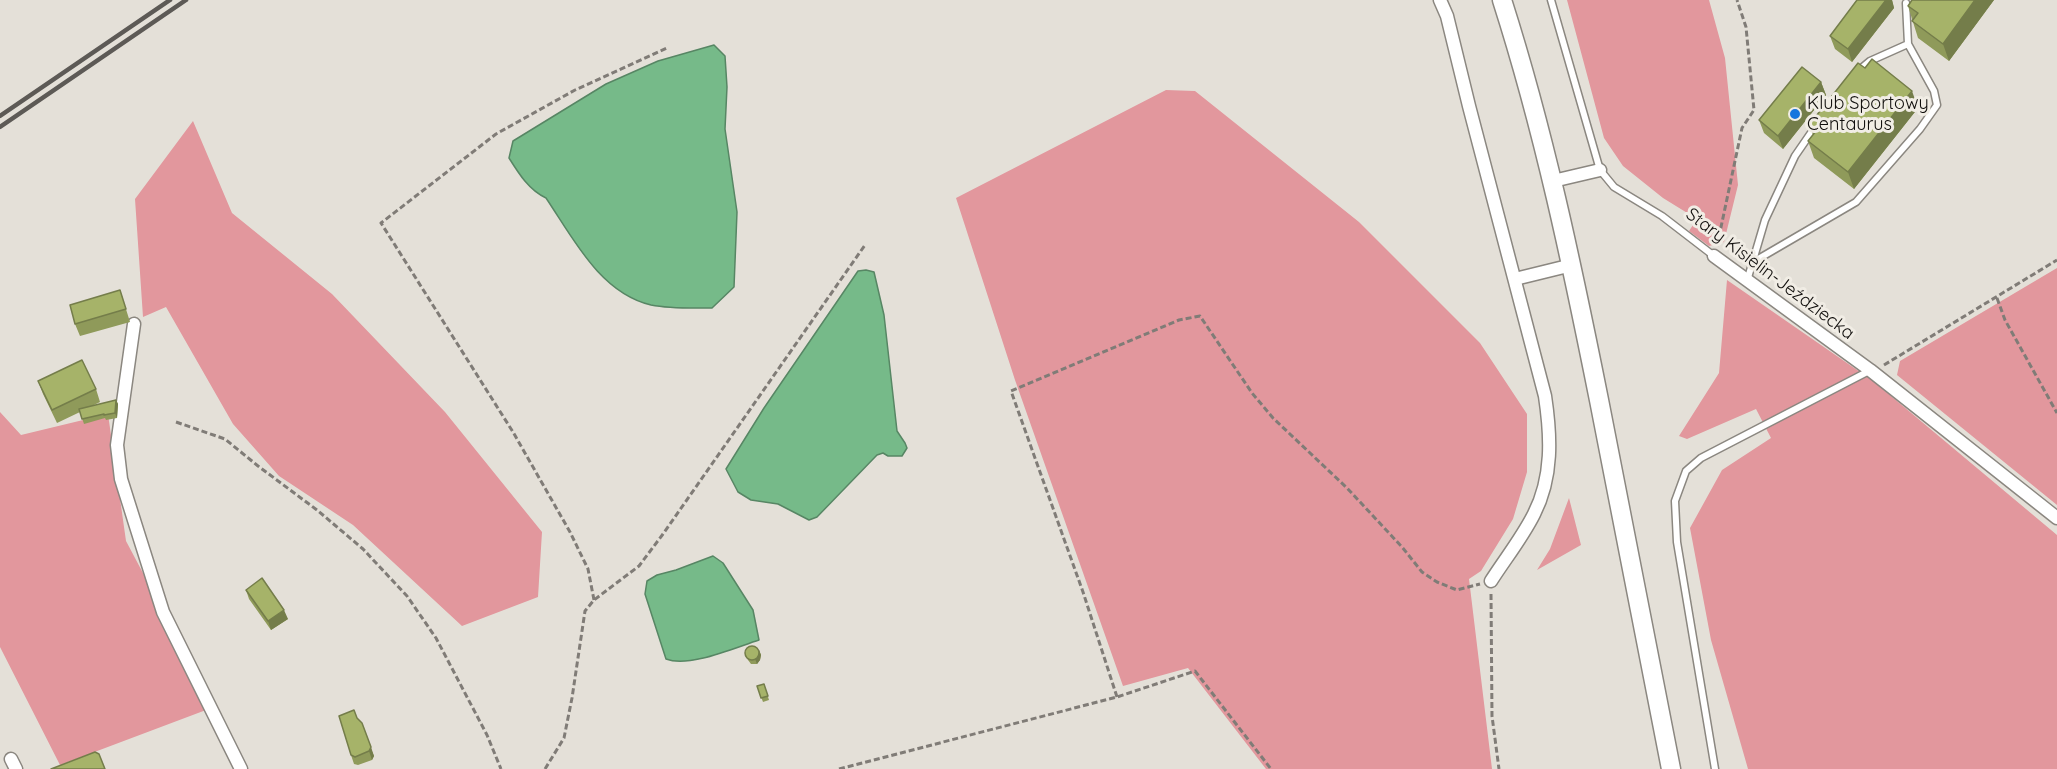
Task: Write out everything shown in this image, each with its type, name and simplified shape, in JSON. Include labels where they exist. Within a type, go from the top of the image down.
[{"type":"main road","points":[[1502,0],[1553,181],[1572,265],[1671,769]]},
{"type":"street","points":[[1440,0],[1447,16],[1515,279],[1545,396],[1549,423],[1550,452],[1546,482],[1534,514],[1491,581]]},
{"type":"street","points":[[1553,181],[1600,170]]},
{"type":"street","name":"Stary Kisielin-Jeździecka","points":[[1714,256],[1870,370],[2057,518]]},
{"type":"street","points":[[1515,279],[1572,265]]},
{"type":"street","points":[[134,324],[117,445],[121,478],[163,612],[241,769]]},
{"type":"lane","name":"Stary Kisielin-Jeździecka","points":[[1551,0],[1600,170],[1614,187],[1662,216],[1714,256]]},
{"type":"lane","points":[[1753,262],[1856,202],[1920,129],[1937,105],[1934,91],[1908,44],[1906,3]]},
{"type":"lane","points":[[1854,74],[1870,61],[1908,44]]},
{"type":"lane","points":[[1747,281],[1765,220],[1795,156],[1821,118]]},
{"type":"lane","points":[[1715,769],[1677,542],[1675,501],[1686,471],[1701,458],[1870,370]]},
{"type":"path","points":[[1714,256],[1742,128],[1754,110],[1746,27],[1737,0]]},
{"type":"path","points":[[594,600],[588,569],[570,532],[513,432],[381,223],[496,134],[575,90],[667,48]]},
{"type":"path","points":[[545,769],[564,738],[585,611],[594,600],[639,566],[865,245]]},
{"type":"path","points":[[1870,370],[1890,363],[2057,260]]},
{"type":"path","points":[[1997,298],[2005,320],[2057,413]]},
{"type":"path","points":[[1117,697],[1083,592],[1011,391],[1179,320],[1200,316],[1252,393],[1274,418],[1347,488],[1422,572],[1437,582],[1457,590],[1491,581],[1492,716],[1499,769]]},
{"type":"path","points":[[176,422],[225,439],[317,510],[363,549],[407,596],[436,638],[487,735],[501,769]]},
{"type":"path","points":[[839,769],[1117,697],[1195,671],[1271,769]]},
{"type":"shaded area","points":[[1567,0],[1709,0],[1725,58],[1738,185],[1724,242],[1709,246],[1689,231],[1697,219],[1663,198],[1623,166],[1604,138]]},
{"type":"shaded area","points":[[714,45],[725,56],[727,87],[725,129],[737,212],[734,287],[712,308],[674,308],[651,305],[633,299],[617,289],[590,262],[546,198],[529,186],[509,158],[513,141],[606,84],[658,61]]},
{"type":"shaded area","points":[[1166,90],[1195,91],[1359,222],[1480,343],[1527,414],[1527,472],[1513,519],[1481,571],[1469,579],[1492,769],[1266,769],[1188,668],[1123,686],[1015,380],[956,198]]},
{"type":"shaded area","points":[[193,121],[232,213],[332,294],[445,412],[542,532],[538,597],[462,626],[353,525],[279,476],[233,424],[166,307],[143,317],[135,199]]},
{"type":"shaded area","points":[[2057,268],[2057,505],[1897,375],[1900,361]]},
{"type":"shaded area","points":[[858,271],[874,272],[884,315],[897,431],[907,448],[902,456],[888,456],[883,453],[877,455],[817,517],[809,520],[778,504],[751,500],[738,492],[726,469],[764,408]]},
{"type":"shaded area","points":[[1727,280],[1873,381],[2057,535],[2057,769],[1748,769],[1711,640],[1690,528],[1722,470],[1771,438],[1756,409],[1687,439],[1679,436],[1719,373]]},
{"type":"shaded area","points":[[0,412],[21,435],[108,414],[126,541],[214,707],[60,765],[0,647]]},
{"type":"shaded area","points":[[1569,498],[1581,545],[1537,570],[1550,549]]},
{"type":"shaded area","points":[[713,556],[723,563],[753,610],[759,640],[699,659],[676,661],[666,659],[645,594],[647,581],[657,575]]},
{"type":"building","points":[[1857,0],[1886,0],[1848,49],[1830,36]]},
{"type":"building","points":[[1912,0],[1975,0],[1943,44],[1912,21],[1918,13],[1908,6]]},
{"type":"building","points":[[1872,59],[1912,91],[1848,172],[1808,141],[1816,131],[1809,125],[1858,63],[1865,68]]},
{"type":"building","points":[[1802,67],[1821,82],[1778,136],[1759,120]]},
{"type":"building","points":[[120,290],[126,309],[75,324],[70,305]]},
{"type":"building","points":[[82,360],[96,389],[52,410],[38,381]]},
{"type":"building","points":[[116,400],[115,413],[82,419],[79,409]]},
{"type":"building","points":[[262,578],[284,610],[268,621],[246,590]]},
{"type":"building","points":[[752,646],[757,648],[759,653],[757,658],[752,660],[747,658],[745,653],[747,648]]},
{"type":"building","points":[[764,684],[768,696],[761,698],[757,686]]},
{"type":"building","points":[[354,710],[362,723],[371,747],[369,751],[355,757],[351,755],[339,716]]},
{"type":"building","points":[[95,752],[99,754],[105,769],[51,769]]},
{"type":"railway","points":[[0,116],[170,0]]},
{"type":"railway","points":[[0,127],[186,0]]},
{"type":"place","name":"Klub Sportowy Centaurus","points":[[1795,114]]}]
